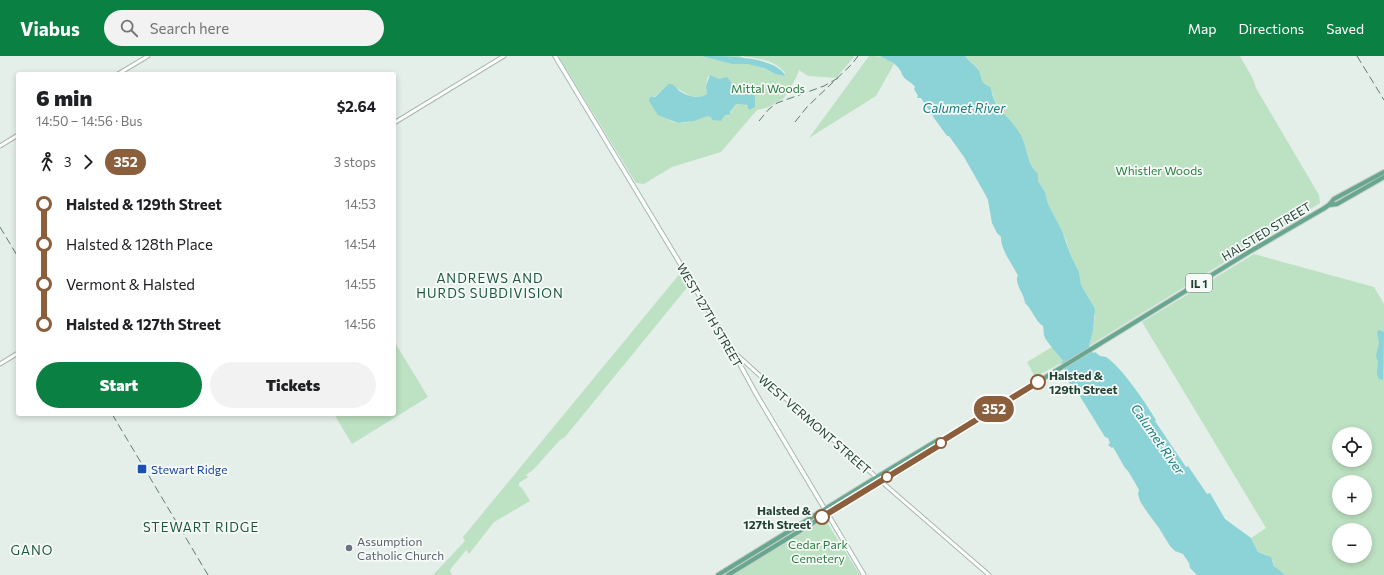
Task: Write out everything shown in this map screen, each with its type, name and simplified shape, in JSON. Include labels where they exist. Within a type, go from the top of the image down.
[{"type":"main road","name":"WEST 127TH STREET","points":[[555,56],[733,351],[754,392],[864,575]]},
{"type":"main road","name":"HALSTED STREET","points":[[942,441],[1249,252],[1329,205],[1334,199],[1384,172]]},
{"type":"main road","name":"HALSTED STREET","points":[[1329,205],[1338,204],[1384,177]]},
{"type":"main road","name":"IL 1","points":[[728,575],[876,477],[938,440],[942,441]]},
{"type":"main road","points":[[881,481],[940,445],[942,441]]},
{"type":"main road","name":"IL 1","points":[[718,575],[826,511],[881,481]]},
{"type":"street","points":[[121,72],[148,56]]},
{"type":"street","points":[[396,123],[504,56]]},
{"type":"street","points":[[0,146],[16,136]]},
{"type":"street","name":"WEST VERMONT STREET","points":[[733,351],[989,575]]},
{"type":"street","points":[[0,364],[16,354]]},
{"type":"green space","name":"Mittal Woods","points":[[740,56],[775,74],[784,76],[785,73],[781,68],[771,62],[742,56],[854,56],[837,78],[808,76],[799,70],[784,98],[769,107],[757,110],[721,152],[672,167],[644,184],[636,183],[559,57]],"holes":[[[708,76],[719,79],[727,78],[752,109],[745,105],[736,104],[730,113],[730,116],[725,115],[721,121],[714,120],[708,116],[697,120],[677,123],[663,115],[652,104],[654,97],[668,84],[686,94],[696,97],[707,94],[706,86]]]},
{"type":"green space","points":[[869,56],[880,56],[886,58],[894,64],[876,96],[809,138]]},
{"type":"green space","name":"Whistler Woods","points":[[965,56],[1240,56],[1253,79],[1256,88],[1319,195],[1320,203],[1089,346],[1095,315],[1088,297],[1081,285],[1079,272],[1071,256],[1066,240],[1048,204],[1045,192],[1038,181],[1037,173],[1035,172],[1004,113],[994,100],[993,94],[981,80],[978,68]]},
{"type":"green space","points":[[1254,254],[1374,287],[1384,304],[1384,575],[1285,575],[1274,566],[1273,561],[1267,555],[1258,552],[1251,538],[1266,528],[1142,322]]},
{"type":"green space","points":[[682,271],[690,284],[565,437],[560,440],[533,470],[526,475],[528,477],[519,483],[519,486],[522,488],[530,501],[494,522],[469,554],[466,550],[450,570],[452,575],[433,575],[465,541],[463,537]]},
{"type":"green space","points":[[396,344],[428,397],[352,444],[335,416],[396,416]]},
{"type":"green space","points":[[1052,347],[1063,362],[1035,377],[1027,362]]},
{"type":"green space","name":"Cedar Park Cemetery","points":[[826,521],[860,575],[733,575],[821,522]]},
{"type":"water","points":[[702,56],[748,58],[770,64],[779,69],[785,75],[775,74],[764,68],[748,64],[732,64]]},
{"type":"water","name":"Calumet River","points":[[880,56],[965,56],[977,68],[982,81],[990,87],[995,102],[1014,125],[1023,140],[1030,163],[1038,174],[1038,181],[1045,192],[1048,204],[1062,231],[1071,256],[1079,272],[1081,285],[1095,309],[1093,331],[1089,346],[1093,353],[1095,352],[1100,356],[1109,359],[1122,373],[1156,420],[1155,421],[1186,467],[1188,466],[1207,494],[1210,493],[1225,519],[1251,538],[1258,552],[1271,557],[1274,566],[1285,575],[1197,575],[1190,568],[1189,563],[1183,554],[1175,551],[1170,546],[1140,501],[1138,494],[1139,490],[1113,447],[1112,448],[1108,445],[1110,443],[1108,438],[1105,437],[1076,390],[1069,382],[1061,363],[1063,361],[1045,338],[1043,326],[1025,303],[1017,281],[1018,276],[1005,252],[1001,242],[1001,237],[997,233],[992,223],[988,200],[964,157],[930,113],[921,98],[917,98],[918,96],[914,89],[914,85],[904,78],[901,71],[896,66]]},
{"type":"water","points":[[710,75],[719,79],[727,77],[733,85],[745,87],[755,96],[755,107],[749,110],[747,105],[736,104],[730,112],[730,116],[725,115],[721,121],[712,120],[711,117],[708,116],[694,121],[678,123],[658,115],[649,101],[650,97],[655,97],[668,84],[671,84],[687,95],[694,97],[704,96],[707,94],[706,86]]},
{"type":"water","points":[[1379,330],[1384,332],[1383,380],[1379,379],[1377,374],[1378,362],[1376,356],[1379,343],[1377,332]]},
{"type":"railway","points":[[795,122],[807,107],[852,64],[858,56]]},
{"type":"railway","points":[[1357,56],[1384,100]]},
{"type":"railway","points":[[759,121],[769,109],[777,103],[824,86],[838,78]]},
{"type":"railway","points":[[0,227],[16,254]]},
{"type":"railway","points":[[113,416],[208,575]]},
{"type":"bus line","name":"352","points":[[822,517],[940,445],[942,441],[1038,382]]},
{"type":"place","name":"Halsted & 129th Street","points":[[1038,382]]},
{"type":"place","name":"Stewart Ridge","points":[[142,469]]},
{"type":"place","name":"Halsted & 127th Street","points":[[822,517]]},
{"type":"place","name":"Assumption Catholic Church","points":[[349,548]]},
{"type":"district","name":"ANDREWS AND HURDS SUBDIVISION","points":[[490,286]]},
{"type":"district","name":"STEWART RIDGE","points":[[201,527]]},
{"type":"district","name":"GANO","points":[[32,550]]}]
